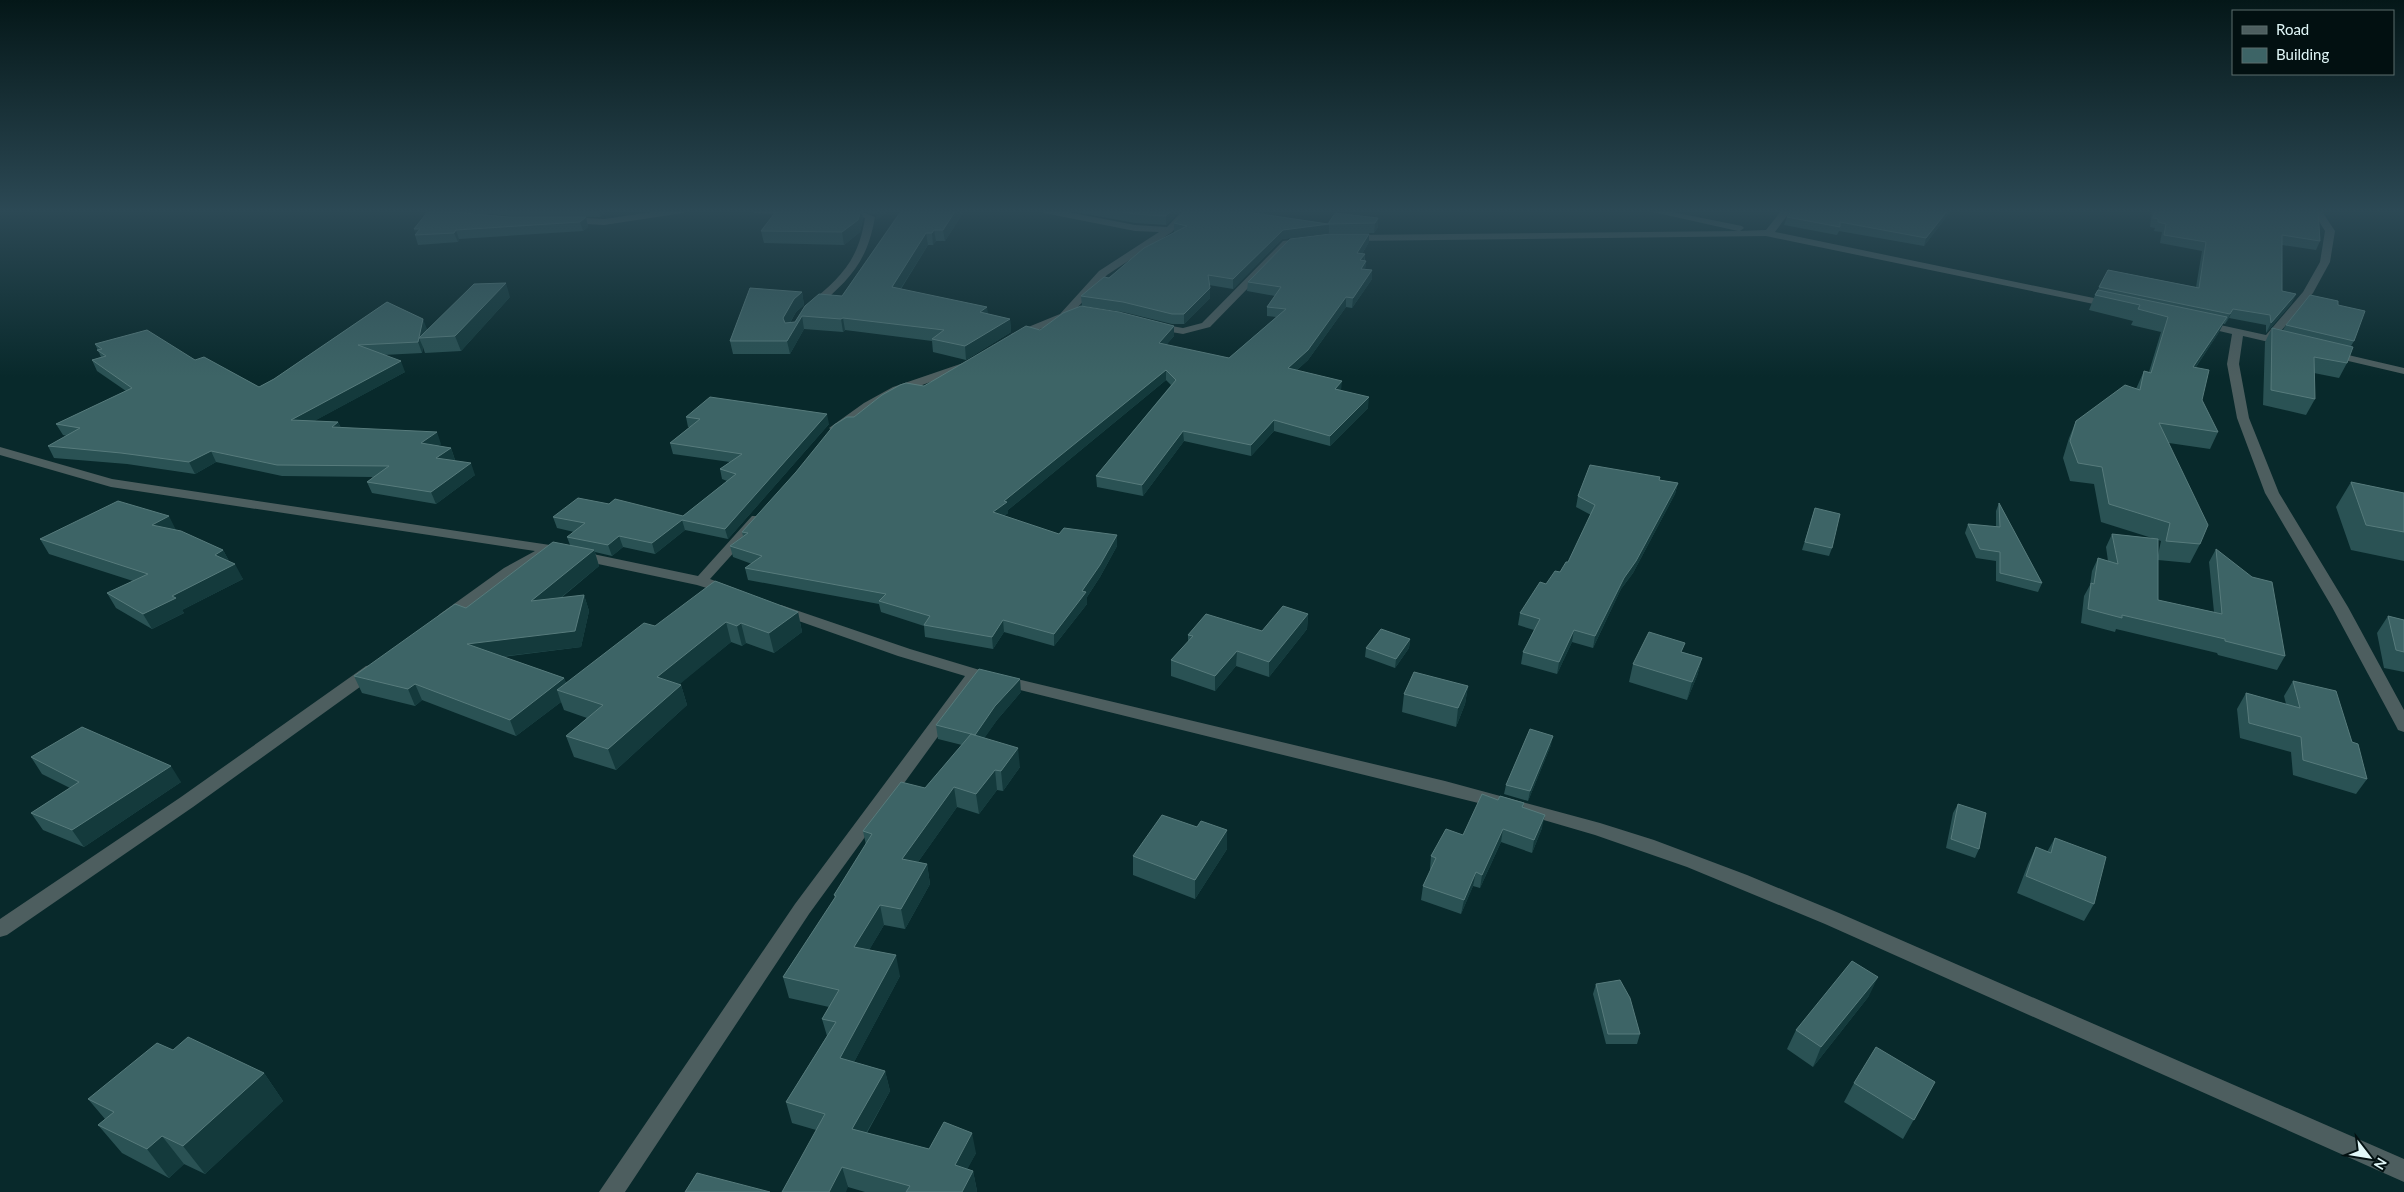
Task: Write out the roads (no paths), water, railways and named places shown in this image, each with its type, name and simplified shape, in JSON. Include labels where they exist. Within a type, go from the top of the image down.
[{"type":"street","points":[[802,315],[844,279],[854,266]]},
{"type":"street","points":[[1064,316],[1103,273],[1114,266]]},
{"type":"street","points":[[1147,324],[1173,331],[1190,330],[1206,325],[1264,266]]},
{"type":"street","points":[[1922,266],[2123,307]]},
{"type":"street","points":[[2269,339],[2308,293],[2323,266]]},
{"type":"street","points":[[1001,344],[1024,331],[1080,311]]},
{"type":"street","points":[[2190,321],[2296,345]]},
{"type":"street","points":[[2238,331],[2233,364],[2243,418],[2272,493],[2340,607],[2404,726]]},
{"type":"street","points":[[2323,352],[2404,371]]},
{"type":"street","points":[[825,438],[831,431],[882,398],[970,364],[978,358]]},
{"type":"street","points":[[0,452],[111,483],[550,549],[701,581],[748,598]]},
{"type":"street","points":[[701,581],[766,508]]},
{"type":"street","points":[[430,628],[509,570],[550,549]]},
{"type":"street","points":[[767,605],[975,674],[1238,739],[1450,788],[1603,831],[1701,864],[1809,906],[2404,1171]]},
{"type":"street","points":[[0,929],[186,802],[384,661]]},
{"type":"street","points":[[611,1192],[802,909],[975,674]]}]
